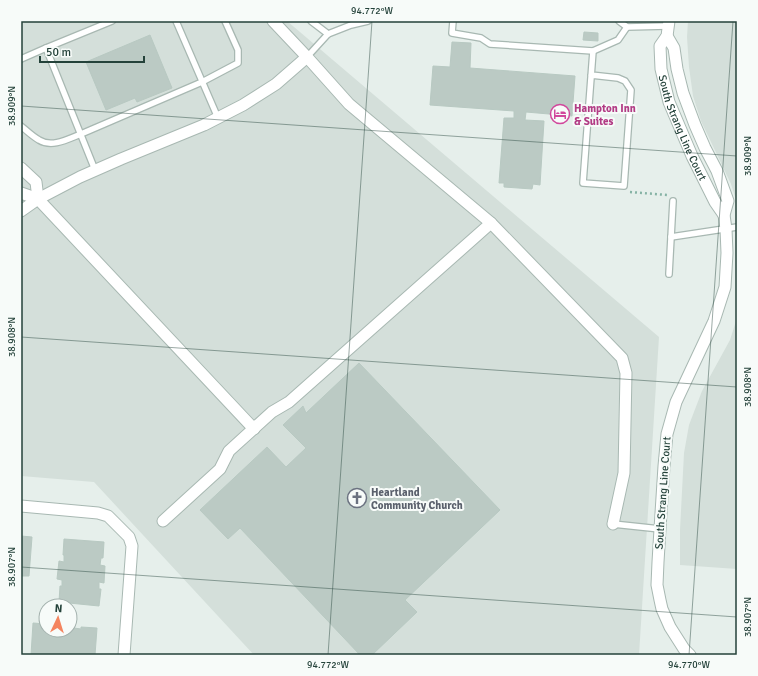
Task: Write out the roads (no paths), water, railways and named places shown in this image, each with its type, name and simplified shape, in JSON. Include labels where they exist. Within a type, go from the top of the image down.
[{"type":"street","points":[[272,21],[349,104],[491,223],[622,358],[626,373],[624,473],[613,524]]},
{"type":"street","name":"South Strang Line Court","points":[[668,28],[660,46],[661,69],[669,102],[692,156],[715,202],[731,228],[727,253],[725,287],[714,321],[676,402],[667,434],[657,585],[662,609],[670,627],[684,649],[690,655]]},
{"type":"street","name":"South Strang Line Court","points":[[668,28],[674,48],[683,93],[702,142],[717,171],[728,201],[724,215]]},
{"type":"street","points":[[21,211],[80,177],[204,125],[243,105],[276,84],[307,57]]},
{"type":"street","points":[[21,168],[36,182],[38,200]]},
{"type":"street","points":[[21,193],[38,200],[254,429]]},
{"type":"street","points":[[163,521],[220,469],[229,451],[272,412],[289,402],[491,223]]},
{"type":"street","points":[[21,506],[98,512],[108,516],[129,537],[132,546],[124,655]]},
{"type":"lane","points":[[21,59],[112,21]]},
{"type":"lane","points":[[176,21],[218,118]]},
{"type":"lane","points":[[21,126],[39,140],[49,144],[61,142],[202,82],[238,64],[238,50],[225,21]]},
{"type":"lane","points":[[311,21],[328,34]]},
{"type":"lane","points":[[307,57],[328,34],[351,25],[368,21]]},
{"type":"lane","points":[[453,21],[452,33],[481,38],[490,44],[593,51],[618,40],[627,27]]},
{"type":"lane","points":[[619,21],[627,27],[668,28]]},
{"type":"lane","points":[[46,48],[95,170]]},
{"type":"lane","points":[[591,75],[618,78],[625,81],[631,90],[624,186],[583,183],[591,75],[593,51]]},
{"type":"lane","points":[[669,274],[673,201]]},
{"type":"lane","points":[[671,237],[731,228]]},
{"type":"lane","points":[[613,524],[660,528]]},
{"type":"place","name":"Hampton Inn & Suites","points":[[560,114]]},
{"type":"place","name":"Heartland Community Church","points":[[357,498]]}]
